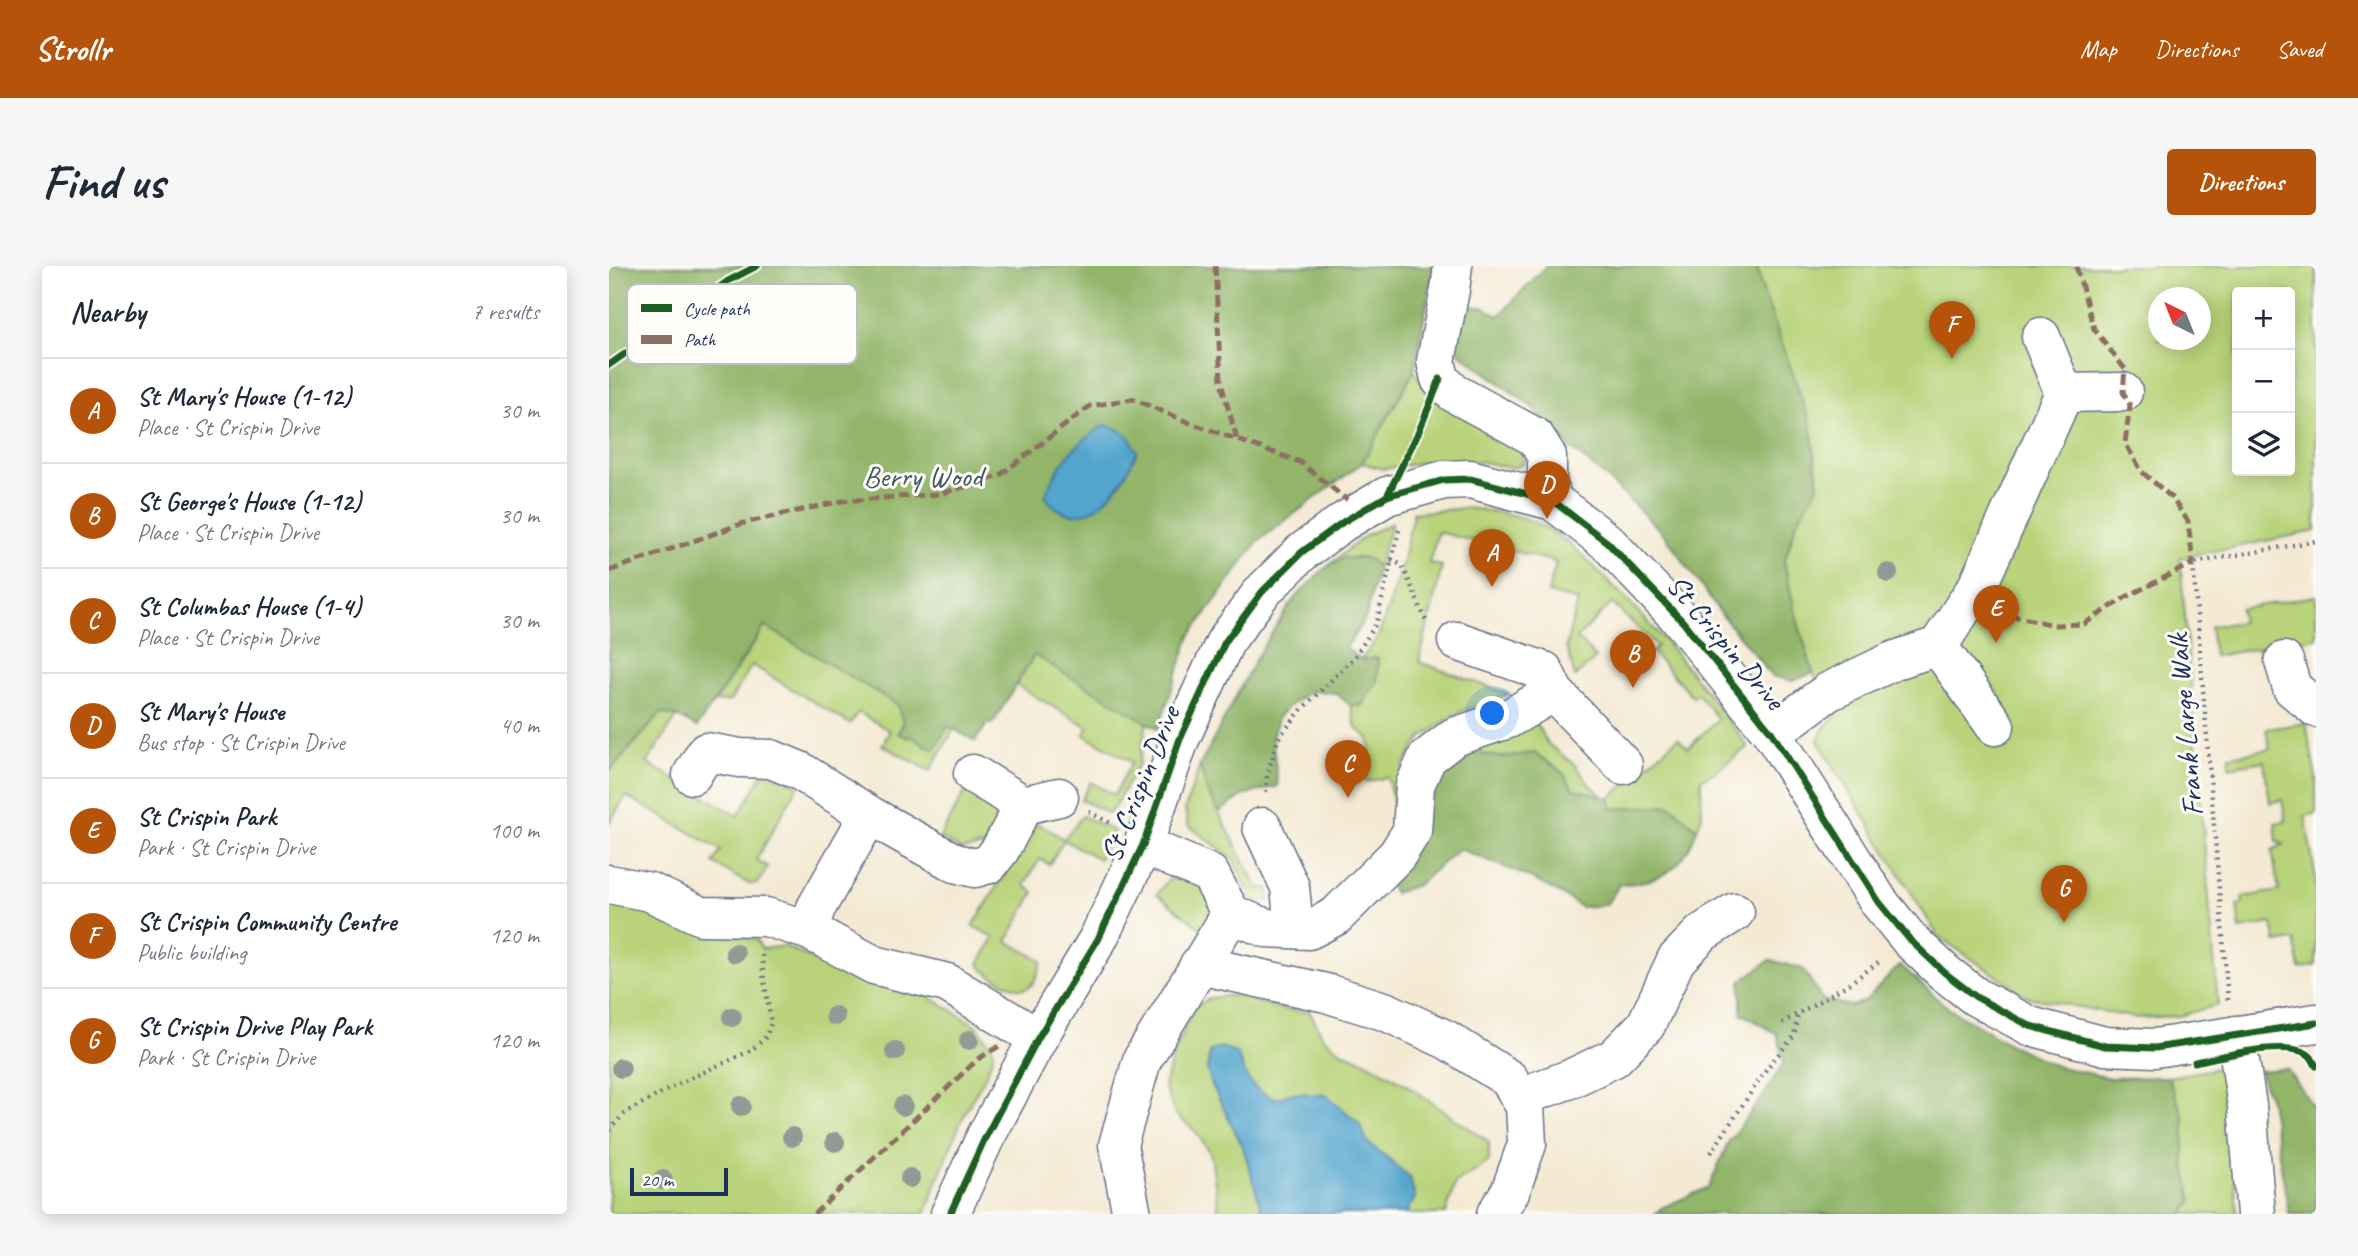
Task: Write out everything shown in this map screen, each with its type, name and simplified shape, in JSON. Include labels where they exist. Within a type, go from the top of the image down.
[{"type":"street","points":[[1453,266],[1436,361],[1440,379],[1454,393],[1535,437],[1547,456],[1547,481],[1553,501]]},
{"type":"street","points":[[1772,733],[1828,692],[1893,661],[1938,646],[1978,585],[2064,393],[2041,337]]},
{"type":"street","points":[[2064,393],[2123,393]]},
{"type":"street","name":"St Crispin Drive","points":[[950,1214],[985,1138],[1038,1038],[1098,939],[1144,842],[1180,739],[1225,642],[1262,592],[1302,552],[1343,522],[1387,496],[1444,480],[1470,479],[1553,501],[1607,542],[1706,650],[1772,733],[1879,902],[1910,940],[1976,997],[2030,1026],[2105,1046],[2155,1048],[2232,1021],[2274,1031],[2316,1023]]},
{"type":"street","points":[[1457,641],[1544,671],[1554,692],[1623,765]]},
{"type":"street","points":[[1938,646],[1995,726]]},
{"type":"street","points":[[2284,661],[2292,688],[2316,708]]},
{"type":"street","points":[[1144,842],[1210,874],[1231,914],[1266,928],[1309,930],[1336,916],[1397,855],[1412,831],[1415,785],[1427,758],[1454,737],[1508,719],[1554,692]]},
{"type":"street","points":[[692,775],[706,752],[740,758],[771,759],[800,771],[869,815],[955,863],[975,868],[989,864],[995,858],[1042,801],[973,774]]},
{"type":"street","points":[[808,930],[816,908],[869,815]]},
{"type":"street","points":[[1262,827],[1290,887],[1294,929]]},
{"type":"street","points":[[609,884],[650,892],[701,916],[766,916],[808,930],[874,965],[947,984],[1038,1038]]},
{"type":"street","points":[[1520,1097],[1570,1079],[1614,1058],[1646,1025],[1676,960],[1702,933],[1735,912]]},
{"type":"street","points":[[1132,1214],[1118,1145],[1142,1060],[1231,914]]},
{"type":"street","points":[[1199,965],[1326,993],[1387,1012],[1447,1040],[1509,1079],[1525,1106],[1527,1144],[1510,1192],[1496,1214]]},
{"type":"street","points":[[2232,1021],[2247,1106],[2256,1214]]},
{"type":"path","points":[[1262,827],[1267,776],[1278,739],[1302,709],[1354,658],[1376,624],[1409,489]]},
{"type":"path","points":[[1391,560],[1402,565],[1428,627],[1457,641]]},
{"type":"path","points":[[1042,801],[1144,842]]},
{"type":"path","points":[[609,1130],[626,1112],[753,1049],[766,1037],[771,1023],[763,973],[762,948],[766,916]]},
{"type":"path","points":[[1782,1023],[1850,983],[1883,959]]},
{"type":"path","points":[[1711,1153],[1767,1068],[1794,1036],[1798,1013]]},
{"type":"green space","name":"Berry Wood","points":[[609,266],[1434,266],[1414,371],[1362,463],[1258,541],[1190,636],[1158,729],[1034,655],[995,720],[992,724],[988,723],[975,741],[948,726],[934,750],[910,736],[908,738],[898,733],[903,724],[898,705],[765,626],[697,727],[677,716],[661,713],[609,772]]},
{"type":"green space","points":[[1546,266],[1757,266],[1760,282],[1811,425],[1818,486],[1797,521],[1784,562],[1813,673],[1793,681],[1772,676],[1721,614],[1665,535],[1608,479],[1572,449],[1533,408],[1452,347],[1460,306],[1483,307],[1499,316]]},
{"type":"green space","points":[[1757,266],[2316,266],[2316,531],[2180,558],[2218,1005],[2179,1016],[2136,1018],[2028,997],[1938,936],[1818,741],[1823,729],[1836,716],[1813,673],[1784,562],[1797,521],[1818,486],[1811,425],[1760,282]]},
{"type":"green space","points":[[1414,371],[1426,389],[1521,448],[1524,464],[1511,468],[1483,462],[1433,461],[1383,469],[1362,463]]},
{"type":"green space","points":[[1466,508],[1526,519],[1552,532],[1575,549],[1661,636],[1748,747],[1701,779],[1702,816],[1697,829],[1670,805],[1612,809],[1610,798],[1678,738],[1688,748],[1718,719],[1698,694],[1693,697],[1652,652],[1657,646],[1612,603],[1577,638],[1596,658],[1575,677],[1566,646],[1578,601],[1548,593],[1556,562],[1438,532],[1429,563],[1442,566],[1419,662],[1509,694],[1459,712],[1422,737],[1404,764],[1399,823],[1387,777],[1366,782],[1361,766],[1370,749],[1369,738],[1356,728],[1351,706],[1362,705],[1361,660],[1378,637],[1388,609],[1402,565],[1413,513]]},
{"type":"green space","points":[[1392,523],[1378,566],[1363,559],[1350,558],[1323,570],[1366,535]]},
{"type":"green space","points":[[1343,558],[1367,558],[1378,566],[1366,617],[1346,648],[1361,660],[1378,658],[1377,682],[1362,705],[1351,706],[1336,693],[1311,691],[1290,705],[1279,716],[1272,737],[1278,786],[1244,795],[1219,812],[1207,790],[1200,765],[1256,658],[1294,599],[1323,570]]},
{"type":"green space","points":[[2316,596],[2316,638],[2214,656],[2210,626],[2242,622],[2240,609]]},
{"type":"green space","points":[[765,626],[898,705],[903,724],[898,733],[910,736],[948,726],[954,729],[930,771],[882,745],[890,731],[858,712],[850,724],[752,665],[730,701],[715,702]]},
{"type":"green space","points":[[1034,655],[1147,722],[1139,764],[1110,814],[1081,800],[1091,782],[1114,795],[1132,762],[1084,735],[1088,727],[1016,685]]},
{"type":"green space","points":[[661,713],[677,716],[647,763],[738,816],[767,767],[798,786],[756,860],[768,867],[757,884],[749,884],[713,863],[721,850],[626,796],[609,823],[609,772]]},
{"type":"green space","points":[[1534,719],[1548,744],[1575,765],[1589,784],[1603,796],[1574,789],[1562,772],[1535,753],[1500,757],[1467,752]]},
{"type":"green space","points":[[2306,723],[2316,778],[2316,813],[2305,816],[2316,880],[2316,965],[2300,969],[2294,940],[2276,943],[2272,923],[2240,929],[2237,905],[2243,904],[2242,897],[2279,891],[2272,850],[2284,844],[2277,841],[2275,823],[2286,821],[2282,800],[2270,803],[2264,761],[2229,767],[2230,756],[2270,749],[2266,729]]},
{"type":"green space","points":[[1467,752],[1500,757],[1535,753],[1562,772],[1574,789],[1610,798],[1612,809],[1670,805],[1697,829],[1692,843],[1678,864],[1669,871],[1647,881],[1620,884],[1606,905],[1581,907],[1537,881],[1459,849],[1417,885],[1394,893],[1388,882],[1431,784],[1444,763]]},
{"type":"green space","points":[[1200,765],[1207,790],[1258,888],[1268,888],[1269,901],[1253,901],[1233,859],[1188,825],[1185,809]]},
{"type":"green space","points":[[970,783],[993,797],[1001,816],[985,846],[961,850],[940,837]]},
{"type":"green space","points":[[1082,816],[1114,831],[1099,859],[1064,840],[1049,865],[1040,859],[1024,885],[1034,892],[1007,941],[1042,961],[1036,978],[1029,987],[1018,988],[1002,982],[979,964],[994,938],[973,926],[1009,867],[1019,829],[1039,824],[1064,839]]},
{"type":"green space","points":[[1185,878],[1201,885],[1212,905],[1208,921],[1202,930],[1157,894],[1168,880]]},
{"type":"green space","points":[[609,903],[646,908],[678,927],[756,939],[762,949],[785,946],[849,976],[921,992],[977,1026],[994,1050],[992,1059],[955,1136],[925,1214],[609,1214]]},
{"type":"green space","points":[[1770,960],[1803,969],[1823,1000],[1851,1006],[1865,1001],[1900,965],[1948,1008],[2009,1044],[2055,1066],[2110,1078],[2168,1077],[2184,1119],[2184,1160],[2192,1202],[2183,1214],[1655,1214],[1661,1208],[1709,1187],[1728,1143],[1784,1062],[1777,1034],[1741,1013],[1741,981]]},
{"type":"green space","points":[[1235,995],[1284,1009],[1310,1012],[1323,1037],[1342,1052],[1365,1061],[1405,1084],[1489,1142],[1489,1161],[1455,1183],[1446,1214],[1407,1214],[1415,1198],[1392,1161],[1368,1143],[1359,1123],[1326,1095],[1293,1093],[1276,1099],[1261,1092],[1247,1077],[1238,1055],[1212,1085],[1243,1147],[1263,1214],[1219,1214],[1211,1154],[1195,1131],[1175,1114],[1164,1086],[1193,1008],[1210,998]]},
{"type":"green space","points":[[2220,1068],[2230,1104],[2237,1214],[2183,1214],[2192,1202],[2184,1160],[2184,1119],[2168,1077]]},
{"type":"green space","points":[[2287,1069],[2316,1111],[2316,1214],[2289,1214],[2270,1100],[2259,1071]]},
{"type":"water","points":[[1104,425],[1120,430],[1131,440],[1137,451],[1131,465],[1112,494],[1100,505],[1087,512],[1073,514],[1059,510],[1045,497],[1055,474],[1075,448]]},
{"type":"water","points":[[1221,1047],[1238,1054],[1251,1082],[1268,1096],[1276,1099],[1293,1093],[1326,1095],[1359,1123],[1368,1143],[1410,1177],[1415,1198],[1407,1214],[1263,1214],[1243,1147],[1212,1085],[1207,1069],[1210,1051]]},
{"type":"marked path","points":[[1215,266],[1221,383],[1237,439]]},
{"type":"marked path","points":[[1980,615],[2009,615],[2054,625],[2084,624],[2126,597],[2193,563],[2188,521],[2171,497],[2142,472],[2125,443],[2130,405],[2123,392],[2125,369],[2094,329],[2076,266]]},
{"type":"marked path","points":[[609,571],[744,523],[842,501],[940,494],[999,476],[1090,406],[1133,399],[1185,421],[1300,462],[1347,500]]},
{"type":"marked path","points":[[814,1214],[978,1059],[1001,1045]]},
{"type":"cycle path","points":[[724,284],[757,266]]},
{"type":"cycle path","points":[[609,365],[627,352]]},
{"type":"cycle path","points":[[1387,496],[1419,431],[1440,379]]},
{"type":"cycle path","points":[[950,1214],[985,1138],[1038,1038],[1098,939],[1143,845],[1180,739],[1225,642],[1262,592],[1302,552],[1343,522],[1387,496],[1444,480],[1470,479],[1553,501],[1607,542],[1683,622],[1772,733],[1879,902],[1910,940],[1976,997],[2030,1026],[2105,1046],[2155,1048],[2316,1023]]},
{"type":"cycle path","points":[[2195,1062],[2255,1050],[2288,1049],[2310,1056],[2316,1066]]},
{"type":"place","name":"St Crispin Community Centre","points":[[1952,359]]},
{"type":"place","name":"St Mary's House","points":[[1547,519]]},
{"type":"place","name":"St Mary's House (1-12)","points":[[1492,587]]},
{"type":"place","name":"St Crispin Park","points":[[1996,643]]},
{"type":"place","name":"St George's House (1-12)","points":[[1633,688]]},
{"type":"place","name":"St Columbas House (1-4)","points":[[1348,798]]},
{"type":"place","name":"St Crispin Drive Play Park","points":[[2064,923]]}]
